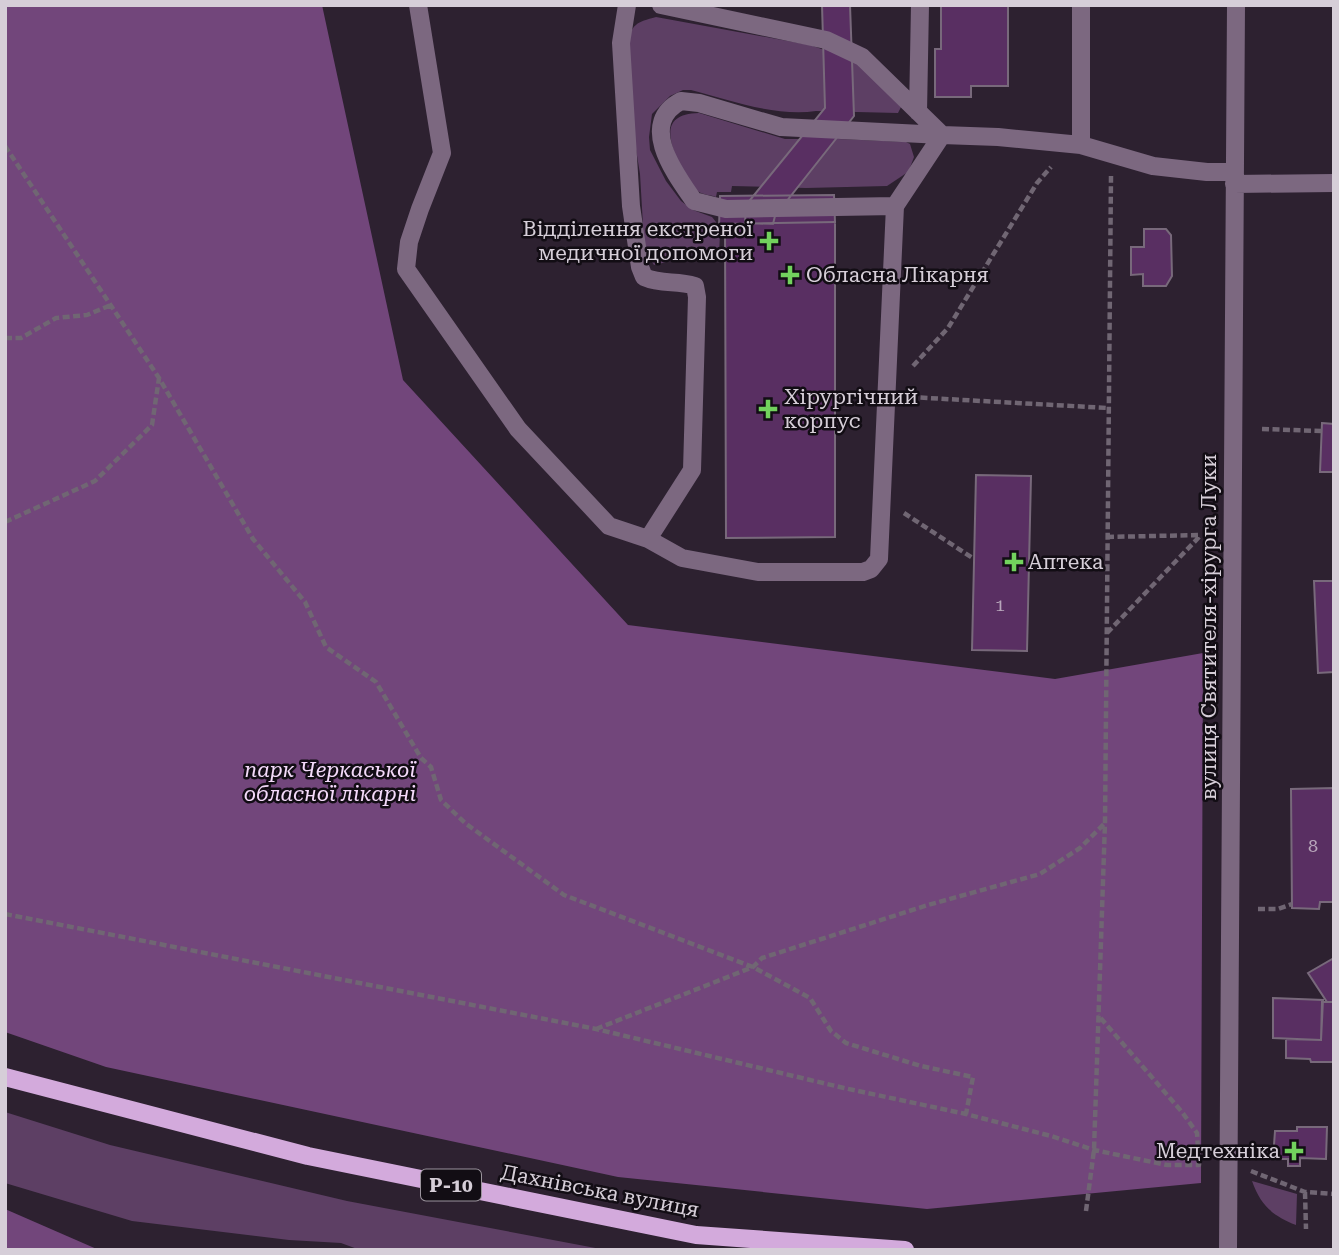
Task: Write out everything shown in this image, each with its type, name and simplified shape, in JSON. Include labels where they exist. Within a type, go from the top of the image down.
[{"type":"main road","name":"Дахнівська вулиця","points":[[5,1077],[308,1156],[696,1235],[905,1250]]},
{"type":"street","points":[[418,5],[442,153],[420,209],[410,242],[406,268],[518,429],[609,526],[648,539],[682,558],[758,572],[863,572],[871,569],[879,559],[895,206],[942,135]]},
{"type":"street","points":[[627,5],[621,43],[631,206],[640,267],[644,277],[655,282],[684,282],[695,286],[697,297],[692,470],[648,539]]},
{"type":"street","points":[[661,5],[826,40],[862,58],[942,135]]},
{"type":"street","points":[[918,112],[920,5]]},
{"type":"street","points":[[1081,5],[1081,145]]},
{"type":"street","name":"вулиця Святителя-хірурга Луки","points":[[1228,1250],[1236,5]]},
{"type":"street","points":[[895,206],[726,209],[694,201],[674,172],[664,150],[660,129],[663,119],[675,104],[699,103],[781,127],[998,136],[1081,145],[1153,166],[1234,178],[1334,183]]},
{"type":"path","points":[[5,146],[159,377],[253,539],[305,602],[326,647],[376,682],[421,758],[431,767],[441,800],[465,823],[564,895],[753,967],[810,998],[831,1031],[846,1043],[921,1066],[973,1077],[966,1114]]},
{"type":"path","points":[[1086,1211],[1094,1150],[1105,822],[1111,155]]},
{"type":"path","points":[[887,395],[948,328],[1037,183],[1052,166]]},
{"type":"path","points":[[5,338],[21,338],[56,318],[87,315],[111,305]]},
{"type":"path","points":[[5,522],[95,481],[152,425],[159,377]]},
{"type":"path","points":[[887,395],[1108,408]]},
{"type":"path","points":[[1262,429],[1322,431]]},
{"type":"path","points":[[882,499],[974,559]]},
{"type":"path","points":[[1107,537],[1201,535],[1107,634]]},
{"type":"path","points":[[596,1029],[753,967],[762,958],[928,905],[1040,874],[1080,848],[1105,822]]},
{"type":"path","points":[[1258,909],[1278,909],[1292,904]]},
{"type":"path","points":[[5,914],[596,1029],[966,1114],[1094,1150],[1167,1165],[1199,1165],[1197,1133],[1098,1015]]},
{"type":"path","points":[[1250,1170],[1305,1192],[1334,1195]]},
{"type":"path","points":[[1305,1192],[1306,1229]]},
{"type":"shaded area","points":[[656,17],[810,45],[856,61],[901,107],[898,113],[785,112],[691,90],[683,90],[670,96],[652,114],[650,150],[666,181],[681,201],[693,210],[712,217],[716,222],[720,233],[719,256],[703,251],[688,251],[675,260],[654,265],[644,242],[628,44],[636,25]]},
{"type":"shaded area","points":[[699,113],[785,139],[906,142],[910,144],[914,157],[908,172],[887,186],[732,186],[731,192],[717,192],[716,197],[699,192],[689,182],[671,142],[671,127],[674,121],[688,114]]},
{"type":"shaded area","points":[[5,1112],[110,1145],[347,1201],[606,1250],[360,1250],[341,1243],[289,1240],[132,1221],[5,1183]]},
{"type":"shaded area","points":[[1252,1181],[1297,1194],[1296,1225],[1268,1209]]},
{"type":"green space","name":"парк Черкаської обласної лікарні","points":[[5,5],[322,5],[403,380],[628,625],[1055,679],[1203,653],[1201,1183],[927,1209],[618,1177],[106,1067],[5,1032]]},
{"type":"green space","points":[[5,1209],[99,1250],[5,1250]]},
{"type":"building","points":[[822,5],[850,5],[854,116],[775,216],[773,224],[745,223],[746,205],[825,108]]},
{"type":"building","points":[[941,5],[1008,5],[1008,86],[971,86],[971,97],[935,97],[935,49],[941,49]]},
{"type":"building","points":[[834,195],[835,222],[725,224],[725,227],[719,227],[720,196]]},
{"type":"building","points":[[835,222],[835,537],[726,538],[725,224]]},
{"type":"building","points":[[1144,229],[1166,229],[1171,235],[1172,276],[1166,286],[1143,286],[1143,274],[1131,275],[1131,247],[1144,247]]},
{"type":"building","points":[[1322,423],[1334,424],[1334,472],[1320,472]]},
{"type":"building","points":[[976,475],[1031,476],[1027,651],[972,650]]},
{"type":"building","points":[[1314,581],[1334,581],[1334,672],[1318,673]]},
{"type":"building","points":[[1334,788],[1334,902],[1320,902],[1319,909],[1292,908],[1291,789]]},
{"type":"building","points":[[1334,958],[1334,1002],[1327,1002],[1308,973]]},
{"type":"building","points":[[1273,998],[1323,1000],[1321,1040],[1273,1038]]},
{"type":"building","points":[[1322,1002],[1334,1002],[1334,1062],[1286,1058],[1286,1039],[1321,1040]]},
{"type":"building","points":[[1297,1127],[1327,1127],[1326,1159],[1300,1158],[1300,1166],[1288,1166],[1288,1159],[1273,1159],[1275,1131],[1297,1131]]},
{"type":"place","name":"Відділення екстреної медичної допомоги","points":[[769,241]]},
{"type":"place","name":"Обласна Лікарня","points":[[790,275]]},
{"type":"place","name":"Хірургічний корпус","points":[[768,409]]},
{"type":"place","name":"Аптека","points":[[1014,562]]},
{"type":"place","name":"Медтехніка","points":[[1294,1151]]}]
